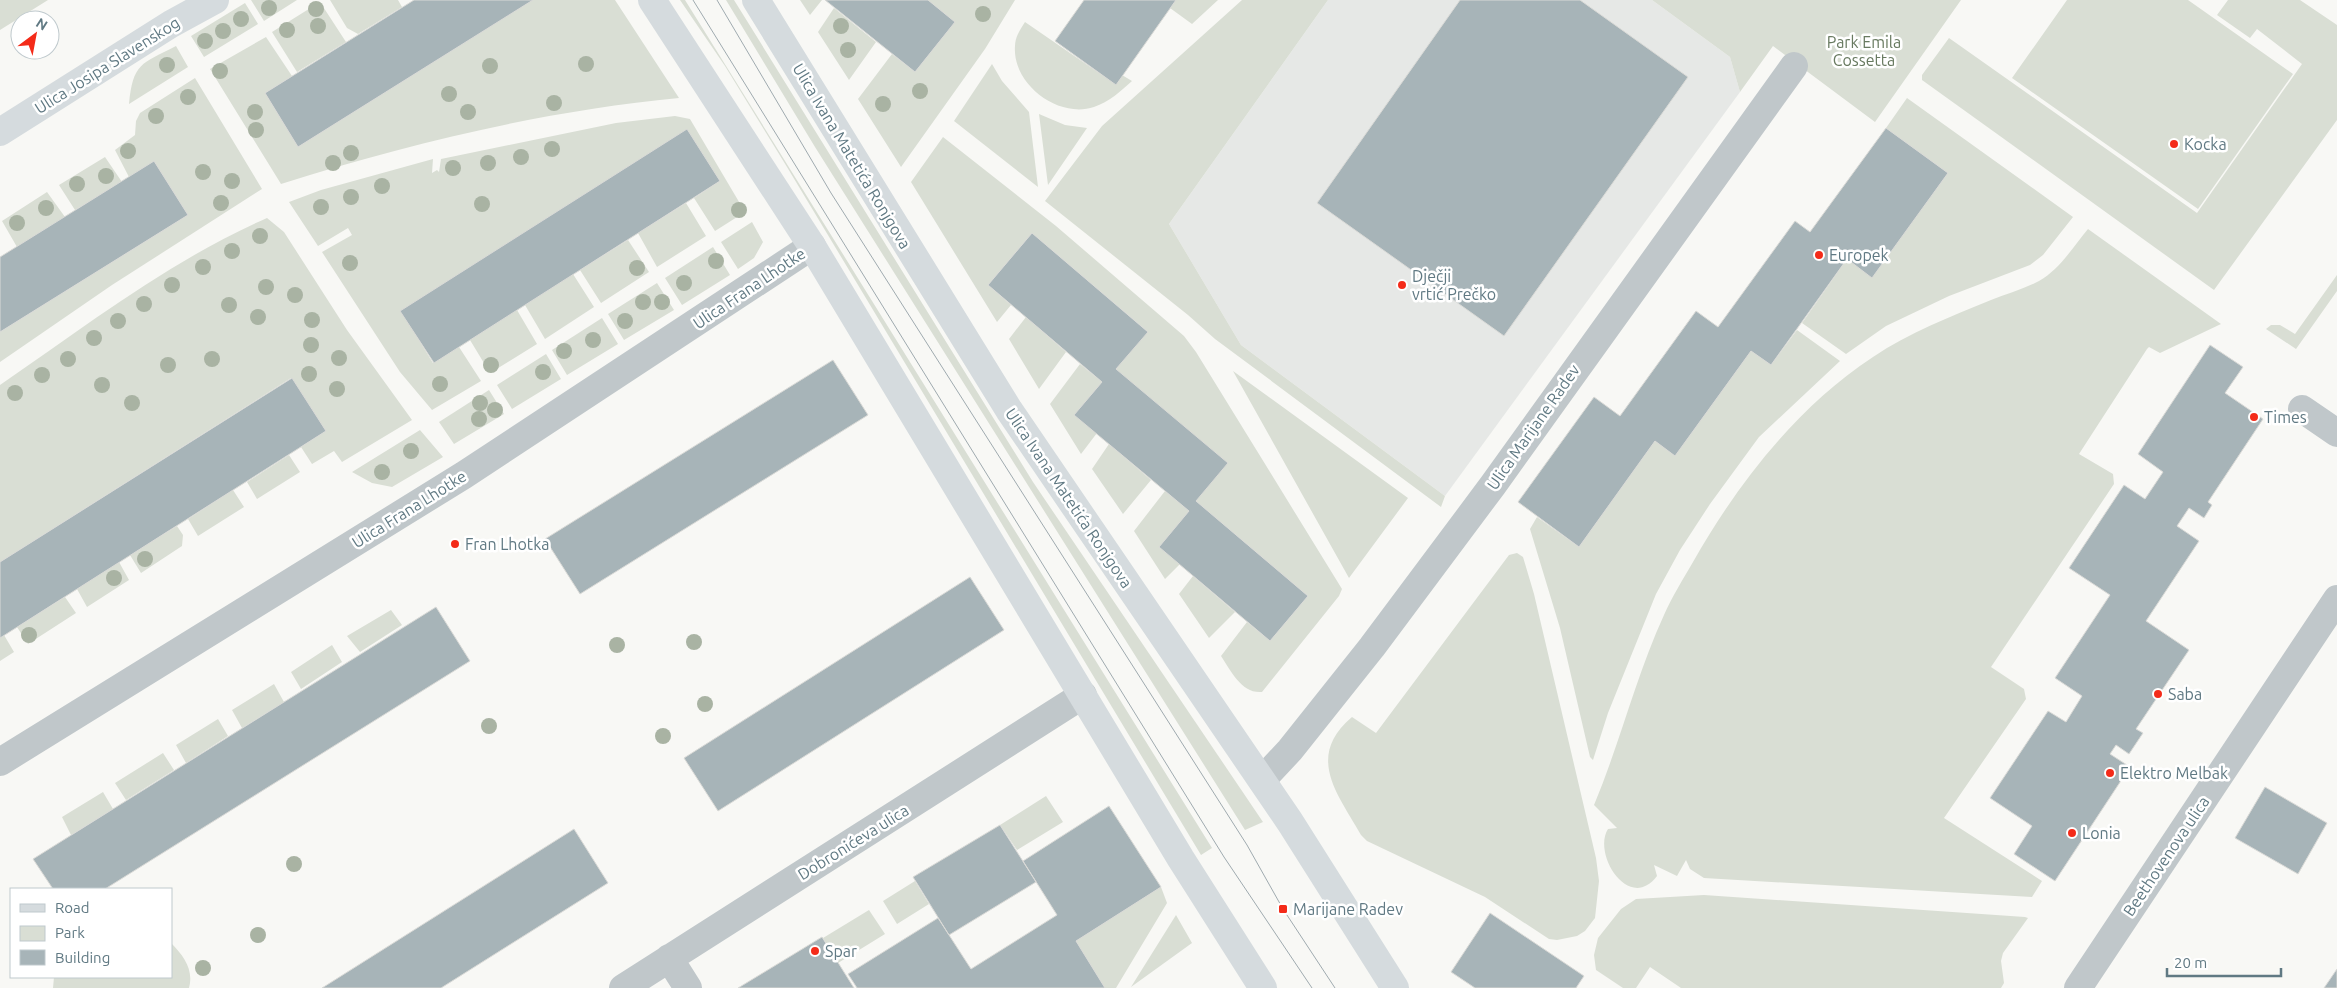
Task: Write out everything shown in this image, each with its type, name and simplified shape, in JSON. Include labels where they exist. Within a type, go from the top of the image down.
[{"type":"street","name":"Ulica Josipa Slavenskog","points":[[0,132],[171,24],[215,0]]},
{"type":"street","points":[[652,0],[812,246],[1181,859],[1264,988]]},
{"type":"street","name":"Ulica Ivana Matetića Ronjgova","points":[[756,0],[1009,410],[1262,780],[1395,988]]},
{"type":"street","name":"Ulica Marijane Radev","points":[[1262,780],[1290,750],[1366,654],[1503,471],[1794,66]]},
{"type":"street","name":"Ulica Frana Lhotke","points":[[0,762],[464,475],[812,246]]},
{"type":"street","points":[[2302,410],[2337,433]]},
{"type":"street","name":"Beethovenova ulica","points":[[2078,988],[2337,599]]},
{"type":"street","name":"Dobronićeva ulica","points":[[623,988],[1083,694]]},
{"type":"street","points":[[670,958],[688,988]]},
{"type":"shaded area","name":"Dječji vrtić Prečko","points":[[1328,0],[1652,0],[1730,57],[1740,92],[1445,496],[1241,345],[1169,224]]},
{"type":"green space","points":[[0,0],[48,0],[32,10],[10,10],[10,24],[0,30]]},
{"type":"green space","points":[[251,0],[297,0],[264,21]]},
{"type":"green space","points":[[330,0],[398,0],[402,7],[358,34],[347,28]]},
{"type":"green space","points":[[533,0],[615,0],[679,98],[578,111],[478,130],[379,155],[281,184],[210,69],[266,37],[292,76],[265,93],[298,147]]},
{"type":"green space","points":[[680,0],[685,0],[1212,848],[1201,855],[787,167],[725,66]]},
{"type":"green space","points":[[726,0],[734,0],[1033,482],[1263,822],[1245,830],[815,147]]},
{"type":"green space","points":[[800,0],[822,0],[810,15]]},
{"type":"green space","points":[[928,0],[1015,0],[985,49],[901,167],[858,99],[892,54],[915,72],[955,22]]},
{"type":"green space","points":[[1176,0],[1218,0],[1192,24],[1170,8]]},
{"type":"green space","points":[[1242,0],[1328,0],[1169,224],[1241,345],[1445,496],[1441,507],[1215,339],[1188,315],[1045,201],[1102,126]]},
{"type":"green space","name":"Park Emila Cossetta","points":[[1652,0],[1961,0],[1875,122],[1773,46],[1740,92],[1730,57]]},
{"type":"green space","name":"Kocka","points":[[2067,0],[2188,0],[2293,74],[2198,209],[2012,78]]},
{"type":"green space","points":[[2228,0],[2300,0],[2337,25],[2337,120],[2214,290],[1922,80],[1922,75],[1949,38],[2197,213],[2302,64],[2257,29],[2250,38],[2217,15]]},
{"type":"green space","points":[[320,2],[346,42],[297,72],[272,32]]},
{"type":"green space","points":[[245,3],[258,24],[204,57],[191,36]]},
{"type":"green space","points":[[834,8],[876,42],[849,80],[818,32]]},
{"type":"green space","points":[[1025,22],[1115,84],[1122,75],[1132,81],[1110,99],[1094,107],[1066,108],[1052,103],[1029,85],[1021,73],[1016,60],[1016,40]]},
{"type":"green space","points":[[176,46],[188,67],[129,104],[136,72],[147,61]]},
{"type":"green space","points":[[992,64],[1002,81],[1029,112],[1038,187],[954,121]]},
{"type":"green space","points":[[195,78],[262,189],[112,285],[0,362],[0,332],[188,215],[154,161],[129,177],[115,150],[135,135],[136,121],[140,113]]},
{"type":"green space","points":[[1907,98],[2073,217],[2043,255],[2030,265],[1949,296],[1886,326],[1846,354],[1802,323],[1847,259],[1872,277],[1948,173],[1886,128]]},
{"type":"green space","points":[[1039,114],[1065,125],[1087,128],[1048,185]]},
{"type":"green space","points":[[675,116],[690,119],[745,212],[715,231],[694,198],[720,181],[687,130],[401,311],[433,363],[459,347],[481,381],[432,410],[400,372],[322,252],[352,235],[348,228],[318,246],[289,202],[321,190],[433,159],[432,173],[437,170],[439,172],[441,159],[616,123]]},
{"type":"green space","points":[[943,137],[1056,226],[1184,336],[1196,352],[1342,589],[1339,596],[1262,692],[1255,692],[1243,685],[1233,675],[1221,656],[1247,622],[1270,641],[1308,596],[1196,501],[1116,369],[1147,331],[1032,233],[988,285],[1011,305],[997,322],[911,182]]},
{"type":"green space","points":[[105,157],[122,182],[75,210],[59,185]]},
{"type":"green space","points":[[47,192],[65,217],[17,247],[2,221]]},
{"type":"green space","points":[[686,203],[706,236],[657,267],[638,233]]},
{"type":"green space","points":[[267,218],[284,232],[347,330],[412,420],[342,462],[334,451],[312,464],[301,447],[326,431],[291,378],[0,562],[0,385],[97,317],[163,274],[231,235]]},
{"type":"green space","points":[[752,222],[763,242],[754,258],[738,269],[721,242]]},
{"type":"green space","points":[[2088,229],[2221,324],[2160,353],[2149,347],[2147,349],[2079,454],[2113,474],[2114,484],[1991,667],[2024,689],[2026,699],[1944,818],[2042,881],[2032,897],[1704,878],[1690,869],[1686,860],[1677,876],[1654,865],[1657,876],[1646,886],[1635,888],[1625,884],[1616,876],[1609,865],[1605,852],[1604,840],[1608,829],[1617,828],[1594,805],[1645,662],[1664,615],[1685,575],[1729,504],[1749,476],[1794,423],[1845,377],[1887,348],[1916,332],[2039,281],[2060,264]]},
{"type":"green space","points":[[628,240],[649,272],[601,303],[580,270]]},
{"type":"green space","points":[[713,247],[730,275],[682,305],[665,278]]},
{"type":"green space","points":[[573,274],[594,307],[545,339],[525,305]]},
{"type":"green space","points":[[2337,275],[2337,291],[2296,349],[2266,329],[2271,325],[2280,325],[2295,334]]},
{"type":"green space","points":[[657,283],[674,310],[624,340],[608,314]]},
{"type":"green space","points":[[517,310],[537,344],[490,373],[470,340]]},
{"type":"green space","points":[[1026,317],[1066,352],[1039,389],[1009,339]]},
{"type":"green space","points":[[602,318],[618,344],[567,375],[552,350]]},
{"type":"green space","points":[[1797,330],[1840,361],[1759,437],[1710,504],[1680,550],[1656,594],[1608,713],[1593,760],[1590,757],[1560,628],[1530,529],[1537,517],[1579,547],[1655,441],[1675,456],[1751,351],[1771,365]]},
{"type":"green space","points":[[546,354],[561,379],[512,409],[497,385]]},
{"type":"green space","points":[[1080,364],[1102,382],[1075,414],[1097,433],[1081,454],[1050,404]]},
{"type":"green space","points":[[1233,371],[1408,498],[1349,578]]},
{"type":"green space","points":[[489,390],[504,414],[454,444],[439,422]]},
{"type":"green space","points":[[420,430],[443,457],[392,487],[372,483],[352,472]]},
{"type":"green space","points":[[1109,444],[1151,480],[1123,514],[1092,469]]},
{"type":"green space","points":[[289,455],[300,472],[257,499],[247,482]]},
{"type":"green space","points":[[233,490],[244,507],[198,536],[188,519]]},
{"type":"green space","points":[[1165,491],[1189,511],[1159,547],[1180,564],[1165,579],[1134,531]]},
{"type":"green space","points":[[177,526],[183,535],[182,546],[141,573],[130,555]]},
{"type":"green space","points":[[1517,553],[1523,557],[1534,594],[1596,858],[1599,881],[1595,918],[1585,931],[1577,936],[1557,940],[1549,939],[1485,897],[1367,841],[1361,835],[1343,805],[1330,776],[1328,761],[1330,747],[1338,732],[1352,717],[1376,733],[1509,555]]},
{"type":"green space","points":[[119,562],[129,580],[87,607],[77,589]]},
{"type":"green space","points":[[1193,576],[1235,612],[1209,638],[1179,594]]},
{"type":"green space","points":[[65,597],[76,613],[28,644],[17,627]]},
{"type":"green space","points":[[391,610],[402,625],[360,652],[347,636]]},
{"type":"green space","points":[[4,635],[14,652],[0,661],[0,638]]},
{"type":"green space","points":[[332,645],[342,662],[301,689],[291,672]]},
{"type":"green space","points":[[274,684],[284,702],[242,728],[232,710]]},
{"type":"green space","points":[[218,719],[228,736],[186,763],[176,745]]},
{"type":"green space","points":[[163,753],[174,770],[126,800],[115,783]]},
{"type":"green space","points":[[103,792],[113,809],[71,835],[62,817]]},
{"type":"green space","points":[[1046,796],[1063,822],[1017,850],[1000,825]]},
{"type":"green space","points":[[915,881],[929,904],[897,924],[883,901]]},
{"type":"green space","points":[[1161,887],[1167,903],[1116,988],[1105,988],[1076,941]]},
{"type":"green space","points":[[1704,895],[2028,918],[2003,953],[2001,961],[2004,983],[2001,988],[1681,988],[1650,967],[1636,988],[1623,988],[1596,970],[1594,955],[1598,938],[1621,909],[1636,899]]},
{"type":"green space","points":[[869,910],[885,934],[838,963],[823,938]]},
{"type":"green space","points":[[1176,915],[1192,943],[1131,987]]},
{"type":"green space","points":[[172,944],[187,964],[190,975],[189,988],[53,988],[54,978],[172,978]]},
{"type":"building","points":[[414,0],[533,0],[298,147],[265,93]]},
{"type":"building","points":[[825,0],[928,0],[955,22],[915,72]]},
{"type":"building","points":[[1084,0],[1176,0],[1116,85],[1055,41]]},
{"type":"building","points":[[1460,0],[1580,0],[1688,77],[1504,336],[1317,203]]},
{"type":"building","points":[[1886,128],[1948,173],[1872,278],[1847,259],[1771,365],[1751,351],[1675,456],[1655,441],[1579,547],[1518,502],[1594,397],[1620,416],[1696,311],[1718,327],[1795,221],[1810,232]]},
{"type":"building","points":[[687,129],[720,181],[434,363],[400,311]]},
{"type":"building","points":[[154,161],[188,215],[0,332],[0,257]]},
{"type":"building","points":[[1032,233],[1148,332],[1116,369],[1228,463],[1196,501],[1308,596],[1270,641],[1159,547],[1189,511],[1074,415],[1102,382],[988,285]]},
{"type":"building","points":[[2210,345],[2243,367],[2225,393],[2263,419],[2208,502],[2212,505],[2204,518],[2189,508],[2177,526],[2199,541],[2146,621],[2189,650],[2136,729],[2143,733],[2129,754],[2116,745],[2110,754],[2130,767],[2055,881],[2014,854],[2032,826],[1990,798],[2048,711],[2066,722],[2082,696],[2055,678],[2110,595],[2069,568],[2124,485],[2145,499],[2163,472],[2138,454]]},
{"type":"building","points":[[833,360],[868,415],[580,594],[545,539]]},
{"type":"building","points":[[292,378],[326,431],[0,638],[0,562]]},
{"type":"building","points":[[970,577],[1004,630],[718,811],[684,758]]},
{"type":"building","points":[[436,607],[470,661],[107,888],[52,888],[33,859]]},
{"type":"building","points":[[2265,787],[2327,823],[2298,874],[2235,838]]},
{"type":"building","points":[[1109,806],[1161,887],[1076,941],[1105,988],[857,988],[848,974],[938,918],[971,969],[1057,915],[1023,861]]},
{"type":"building","points":[[1000,825],[1036,882],[949,935],[913,877]]},
{"type":"building","points":[[574,829],[608,883],[441,988],[322,988]]},
{"type":"building","points":[[1490,913],[1584,976],[1576,988],[1475,988],[1451,972]]},
{"type":"building","name":"Spar","points":[[822,937],[854,988],[738,988]]},
{"type":"building","points":[[2337,969],[2337,988],[2324,988]]},
{"type":"tram line","points":[[693,0],[1224,857],[1312,988]]},
{"type":"tram line","points":[[717,0],[831,193],[1247,845],[1283,909],[1335,988]]},
{"type":"place","name":"Kocka","points":[[2174,144]]},
{"type":"place","name":"Europek","points":[[1819,255]]},
{"type":"place","name":"Dječji vrtić Prečko","points":[[1402,285]]},
{"type":"place","name":"Times","points":[[2254,417]]},
{"type":"place","name":"Fran Lhotka","points":[[455,544]]},
{"type":"place","name":"Saba","points":[[2158,694]]},
{"type":"place","name":"Elektro Melbak","points":[[2110,773]]},
{"type":"place","name":"Lonia","points":[[2072,833]]},
{"type":"place","name":"Marijane Radev","points":[[1283,909]]},
{"type":"place","name":"Spar","points":[[815,951]]}]
